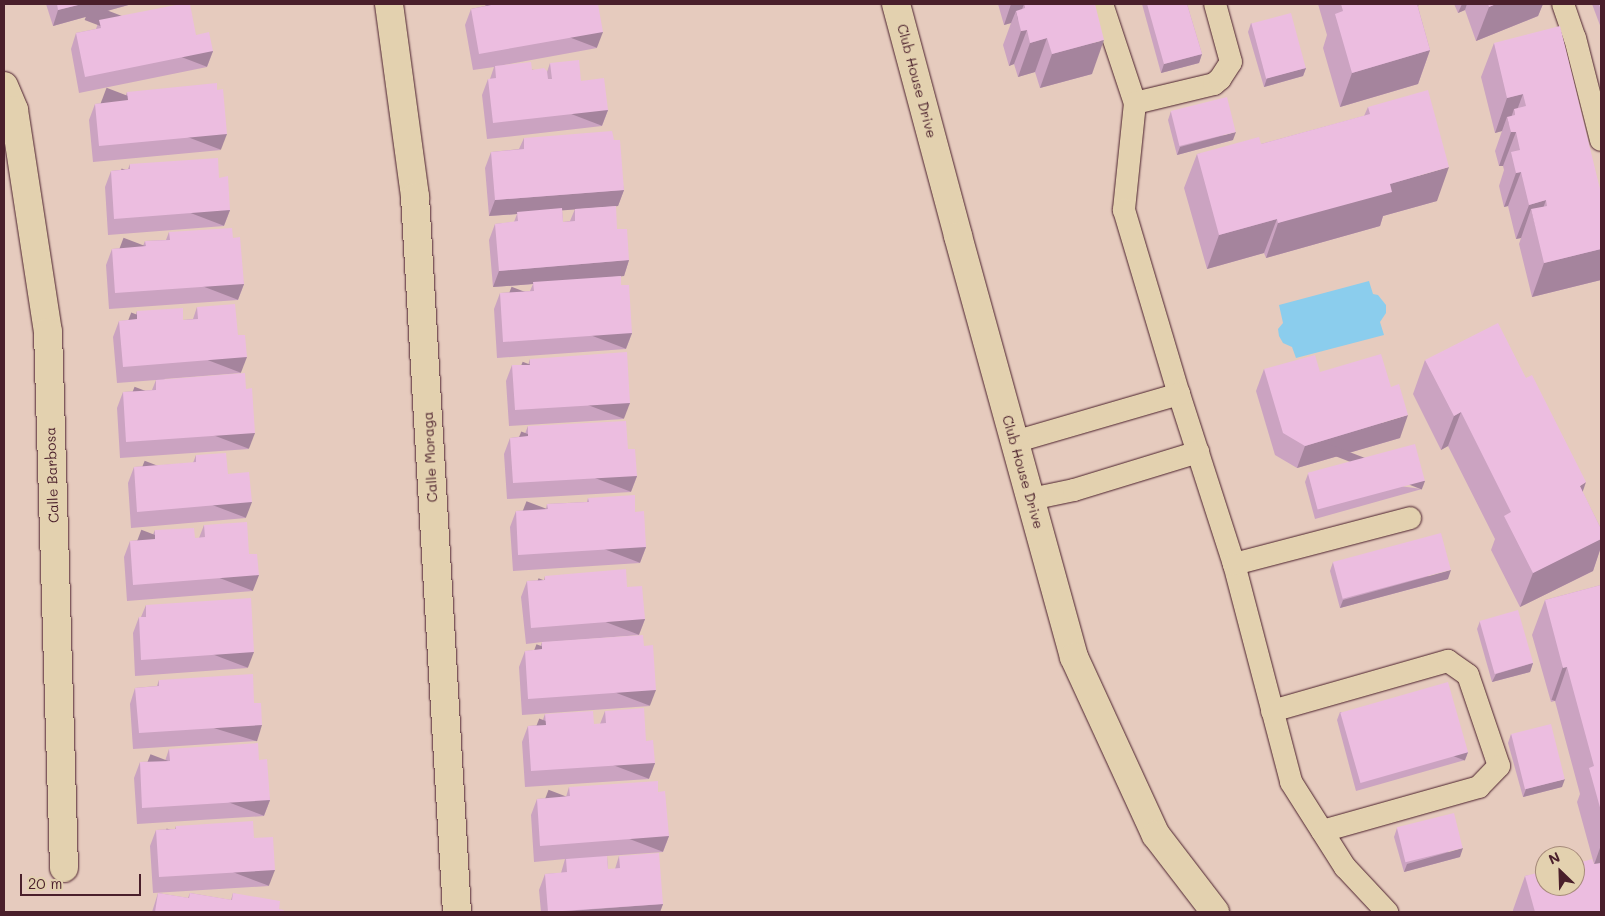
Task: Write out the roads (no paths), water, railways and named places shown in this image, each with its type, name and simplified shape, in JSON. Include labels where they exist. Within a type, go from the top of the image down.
[{"type":"street","name":"Calle Moraga","points":[[389,4],[414,198],[457,912]]},
{"type":"street","name":"Club House Drive","points":[[896,4],[1014,442],[1074,656],[1156,834],[1215,912]]},
{"type":"street","name":"Calle Barbosa","points":[[4,86],[14,110],[48,332],[64,868]]},
{"type":"lane","points":[[1102,4],[1135,103],[1124,210],[1179,394],[1234,564],[1291,782],[1345,867],[1387,912]]},
{"type":"lane","points":[[1135,103],[1214,84],[1220,79],[1231,62],[1215,4]]},
{"type":"lane","points":[[1563,4],[1575,38],[1601,140]]},
{"type":"lane","points":[[1014,442],[1179,394]]},
{"type":"lane","points":[[1031,499],[1074,490],[1198,452]]},
{"type":"lane","points":[[1234,564],[1410,518]]},
{"type":"lane","points":[[1272,710],[1448,660],[1468,675],[1499,766],[1479,786],[1322,831]]},
{"type":"water","points":[[1369,281],[1373,294],[1378,295],[1386,305],[1386,313],[1380,322],[1384,335],[1296,358],[1292,347],[1283,343],[1279,336],[1278,329],[1283,323],[1279,305]]}]
